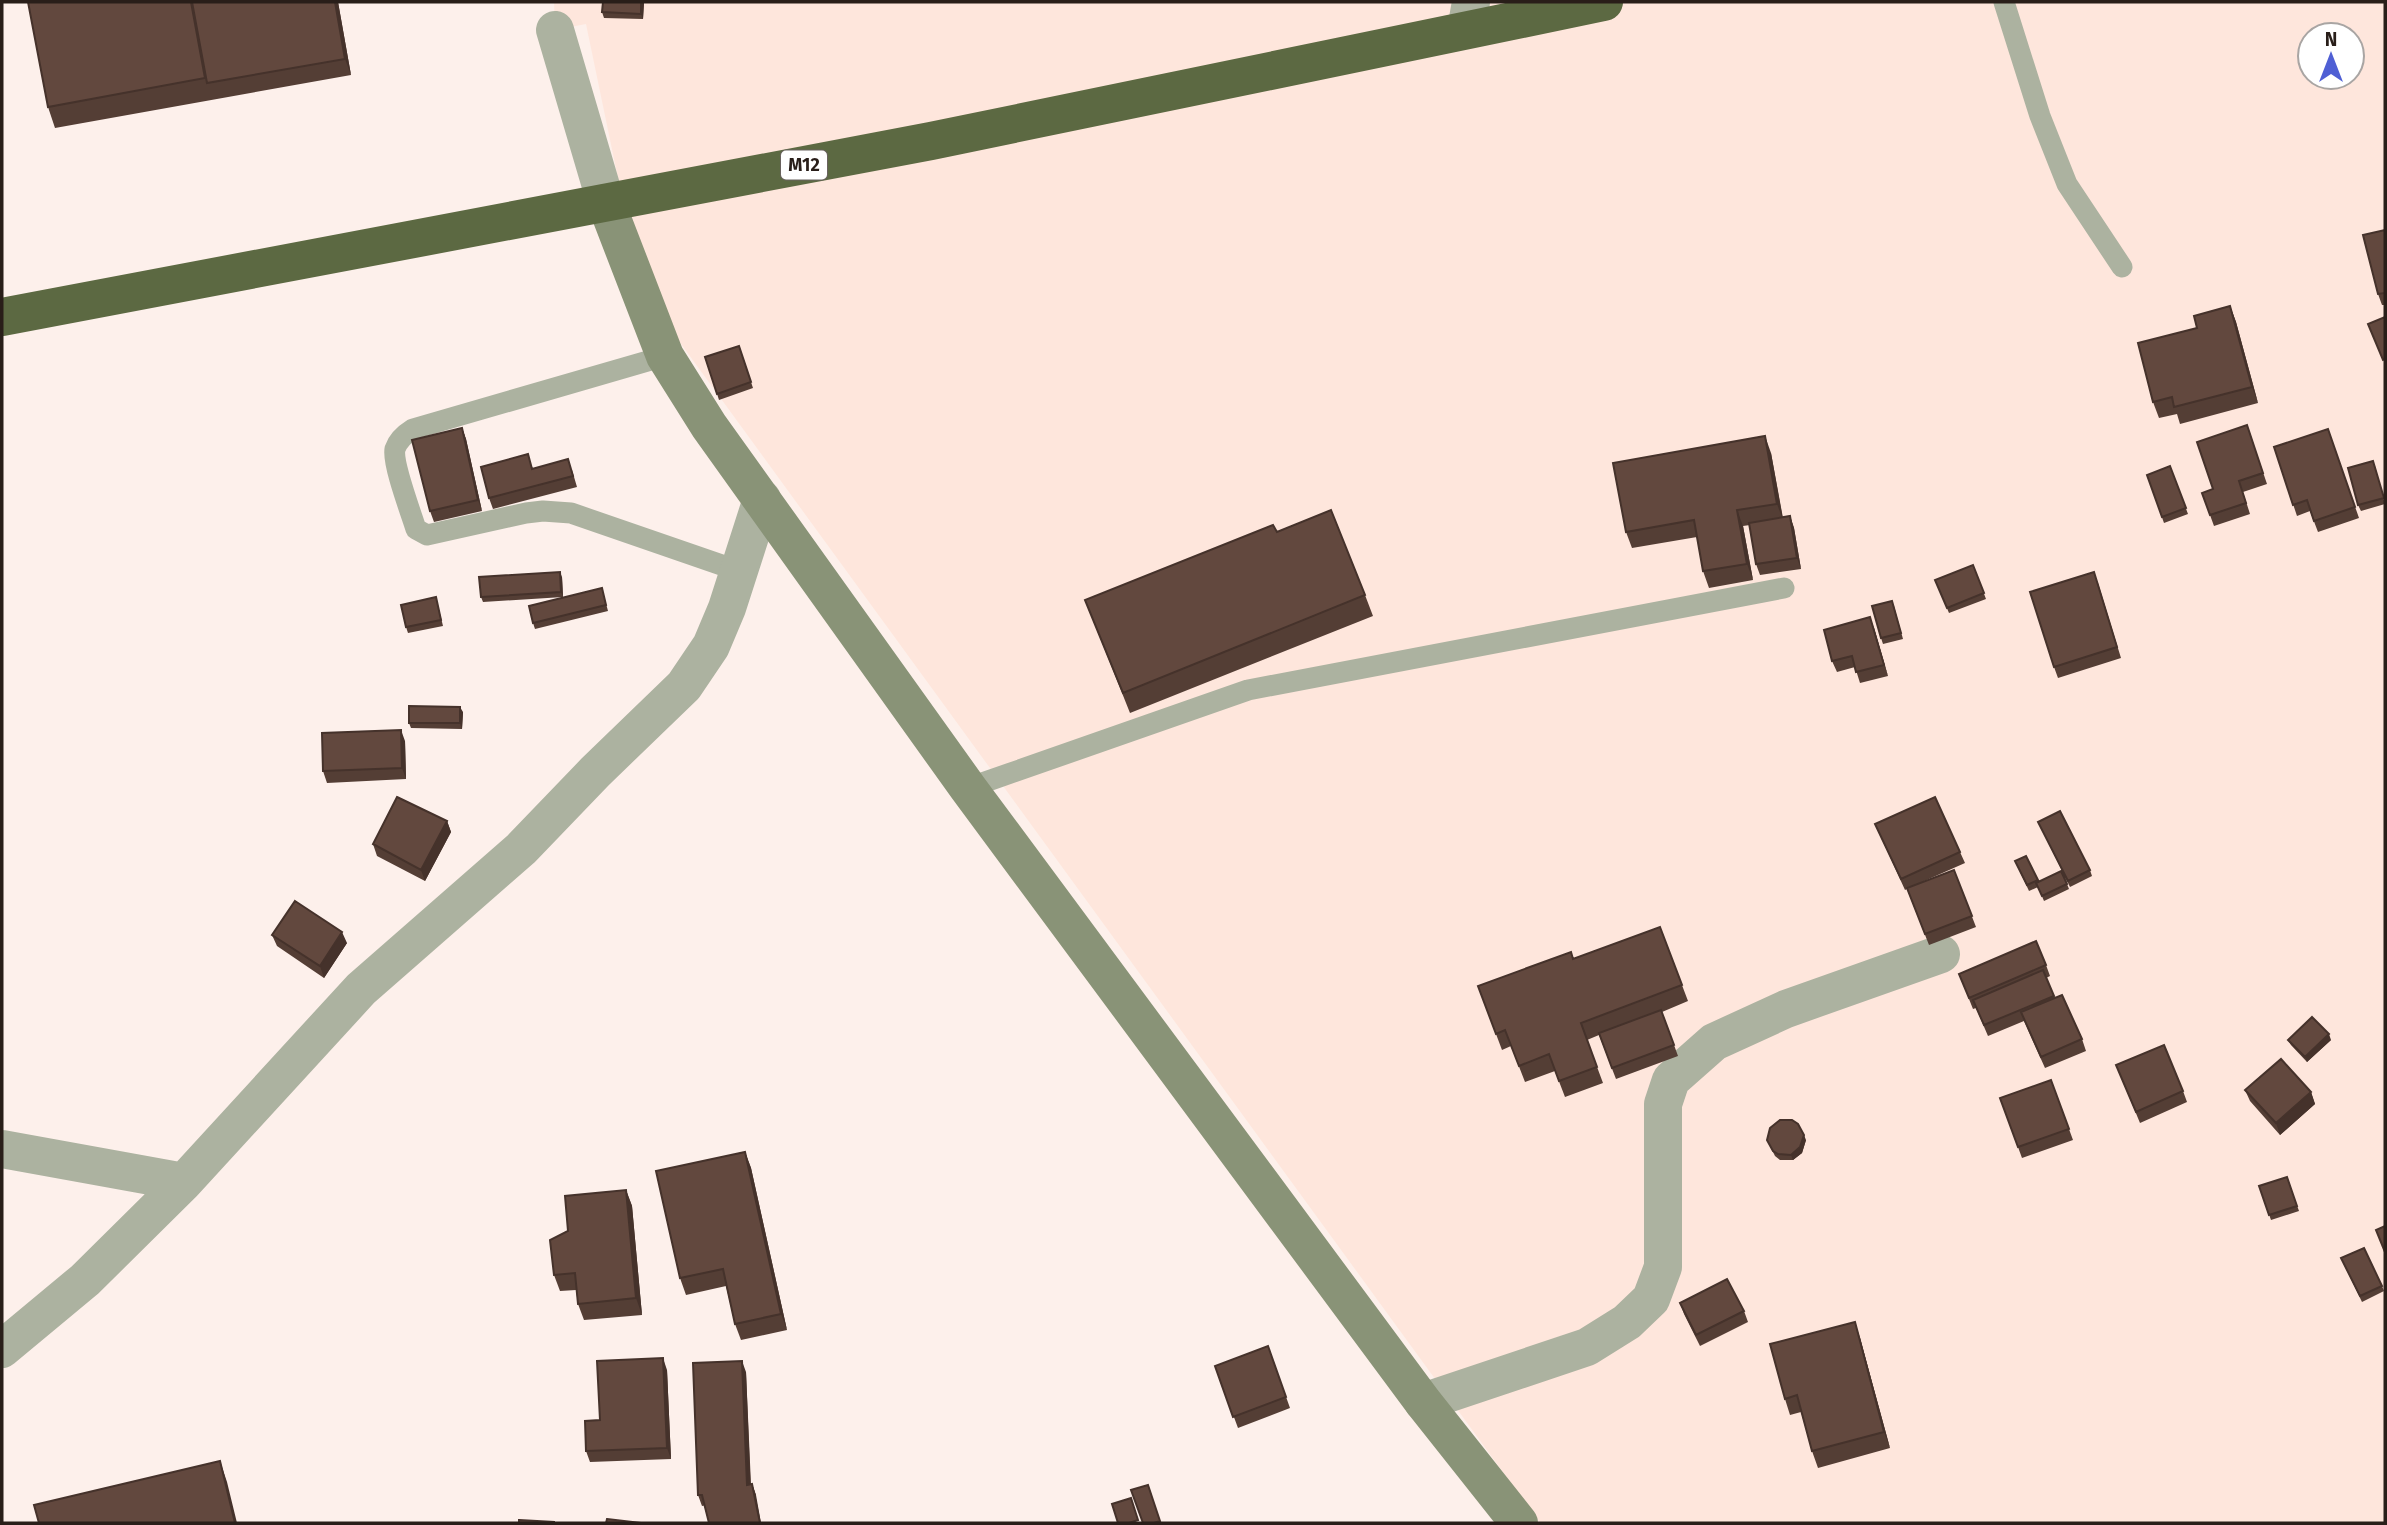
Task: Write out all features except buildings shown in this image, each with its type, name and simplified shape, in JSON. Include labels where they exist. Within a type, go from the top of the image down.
[{"type":"highway","name":"M12","points":[[2,317],[931,141],[1468,16],[1604,2]]},
{"type":"street","points":[[555,30],[606,203],[665,356],[709,426],[968,788],[1423,1402],[1520,1523]]},
{"type":"street","points":[[2,1349],[85,1280],[184,1182],[361,989],[521,849],[595,772],[684,686],[711,646],[762,499]]},
{"type":"street","points":[[1423,1402],[1587,1347],[1627,1322],[1651,1299],[1663,1267],[1663,1104],[1671,1080],[1714,1042],[1786,1009],[1941,954]]},
{"type":"street","points":[[2,1149],[184,1182]]},
{"type":"lane","points":[[2004,2],[2040,116],[2067,184],[2122,267]]},
{"type":"lane","points":[[665,356],[413,429],[403,436],[395,450],[396,464],[416,529],[427,535],[526,513],[571,513],[739,571]]},
{"type":"lane","points":[[968,788],[1248,690],[1784,588]]},
{"type":"shaded area","points":[[554,2],[2385,2],[2385,1523],[1540,1523],[641,289],[586,24],[555,30]]}]
